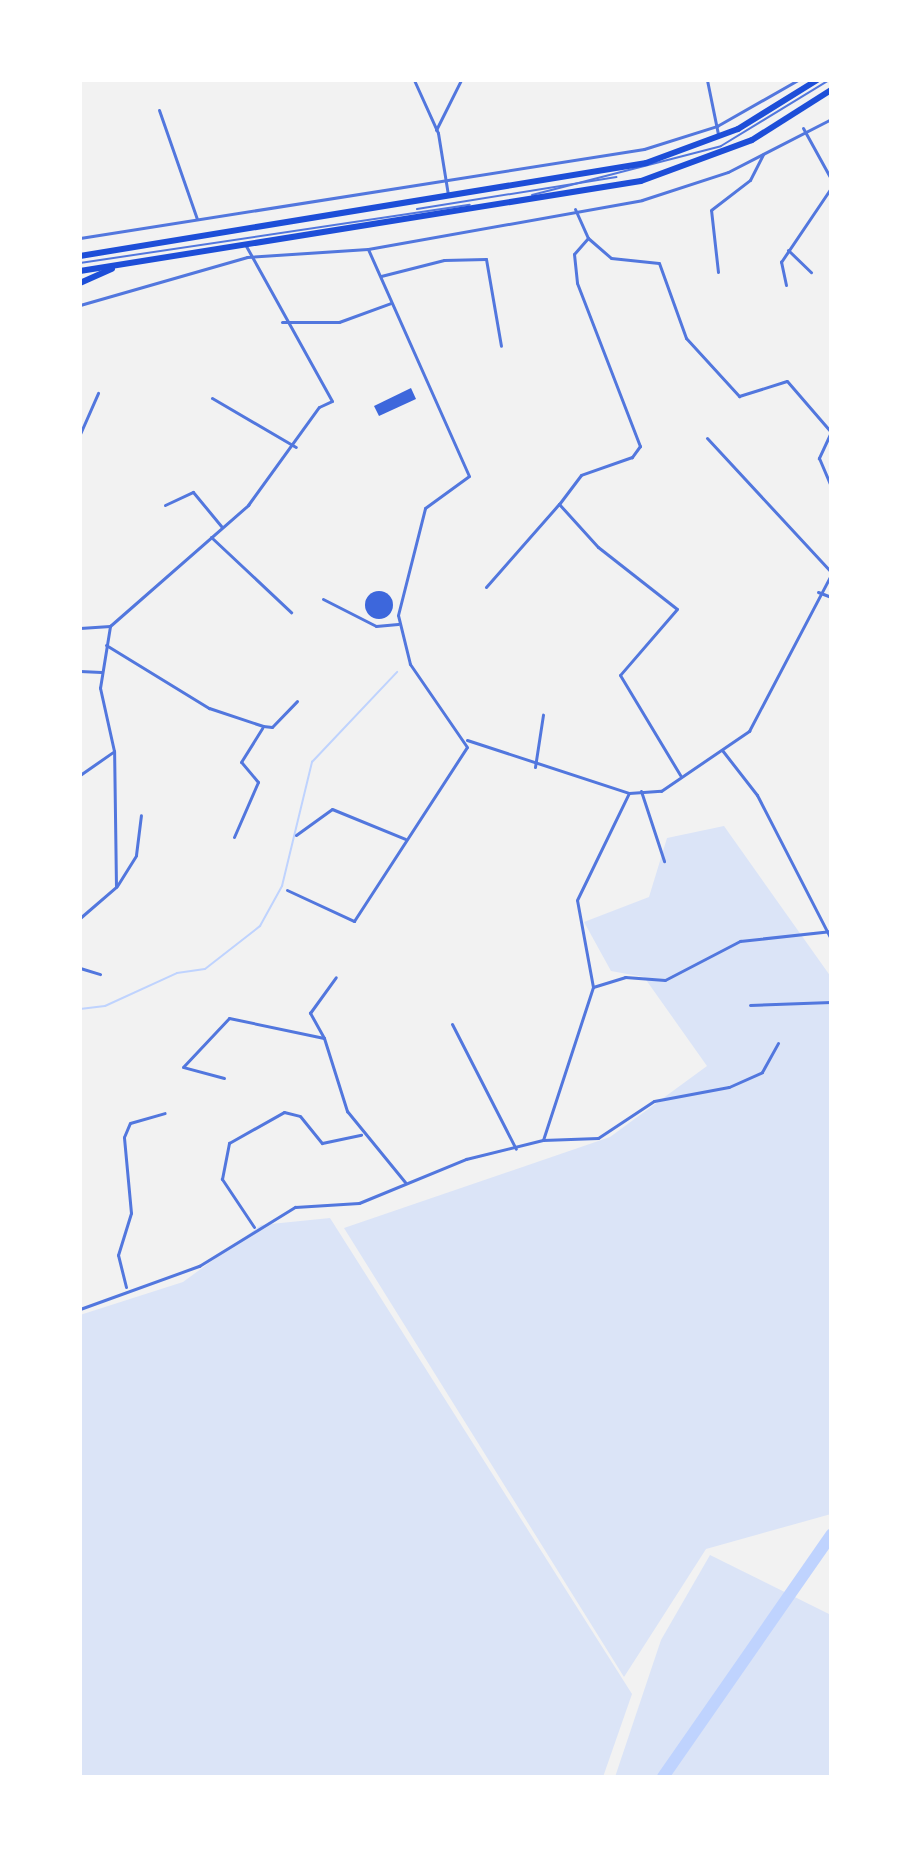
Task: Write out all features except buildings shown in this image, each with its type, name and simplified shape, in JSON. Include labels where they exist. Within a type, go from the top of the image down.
[{"type":"highway","points":[[80,256],[626,168],[718,138],[817,80]]},
{"type":"highway","points":[[80,271],[641,181],[752,140],[831,90]]},
{"type":"highway","points":[[80,283],[123,265]]},
{"type":"street","points":[[414,80],[436,130],[448,180],[448,195]]},
{"type":"street","points":[[436,130],[461,80]]},
{"type":"street","points":[[707,80],[718,138]]},
{"type":"street","points":[[80,238],[644,149],[717,126],[798,80]]},
{"type":"street","points":[[159,110],[197,219]]},
{"type":"street","points":[[80,305],[247,257],[368,249],[661,194],[693,178],[728,172],[803,128],[831,119]]},
{"type":"street","points":[[803,128],[831,179]]},
{"type":"street","points":[[718,272],[711,210],[750,180],[764,150]]},
{"type":"street","points":[[786,285],[778,272],[788,250],[831,188]]},
{"type":"street","points":[[575,209],[588,238],[611,258],[659,263],[686,338],[739,396],[787,381],[831,432],[819,458],[831,486]]},
{"type":"street","points":[[486,587],[581,475],[632,457],[640,446],[577,283],[574,254],[588,238]]},
{"type":"street","points":[[116,887],[114,751],[101,672],[110,626],[222,527],[296,447],[319,407],[332,401],[282,322],[247,257],[246,246]]},
{"type":"street","points":[[368,249],[469,476],[423,512],[398,624],[418,678],[467,740],[535,767],[629,793],[661,791],[753,726],[818,592],[831,574],[707,438]]},
{"type":"street","points":[[788,250],[811,272]]},
{"type":"street","points":[[381,276],[444,260],[486,259],[501,346]]},
{"type":"street","points":[[282,322],[339,322],[392,303]]},
{"type":"street","points":[[80,434],[98,393]]},
{"type":"street","points":[[212,398],[296,447]]},
{"type":"street","points":[[165,505],[187,490],[222,527]]},
{"type":"street","points":[[559,504],[598,547],[677,609],[620,675],[680,775]]},
{"type":"street","points":[[211,537],[291,612]]},
{"type":"street","points":[[818,592],[831,597]]},
{"type":"street","points":[[323,599],[376,626],[398,624]]},
{"type":"street","points":[[80,628],[110,626]]},
{"type":"street","points":[[106,645],[209,708],[263,726],[272,727],[297,701]]},
{"type":"street","points":[[80,671],[101,672]]},
{"type":"street","points":[[535,767],[543,715]]},
{"type":"street","points":[[234,837],[258,782],[241,762],[263,726]]},
{"type":"street","points":[[287,890],[354,921],[388,878],[405,839],[451,777],[467,740]]},
{"type":"street","points":[[721,749],[757,795],[831,939]]},
{"type":"street","points":[[80,775],[114,751]]},
{"type":"street","points":[[641,791],[664,861]]},
{"type":"street","points":[[543,1140],[593,987],[576,908],[629,793]]},
{"type":"street","points":[[296,835],[332,809],[405,839]]},
{"type":"street","points":[[80,918],[116,887],[136,855],[141,815]]},
{"type":"street","points":[[593,987],[625,977],[674,978],[740,941],[829,932]]},
{"type":"street","points":[[80,968],[100,974]]},
{"type":"street","points":[[336,977],[310,1013],[324,1038],[341,1099],[362,1135],[405,1182]]},
{"type":"street","points":[[750,1005],[831,1002]]},
{"type":"street","points":[[224,1078],[183,1067],[229,1018],[324,1038]]},
{"type":"street","points":[[452,1024],[516,1149]]},
{"type":"street","points":[[80,1309],[126,1287],[199,1266],[254,1227],[295,1207],[359,1203],[405,1182],[543,1140],[598,1138],[654,1101],[729,1087],[762,1072],[778,1043]]},
{"type":"street","points":[[254,1227],[222,1179],[229,1143],[284,1112],[300,1116],[322,1143],[362,1135]]},
{"type":"street","points":[[126,1287],[118,1255],[131,1213],[124,1137],[130,1123],[165,1113]]},
{"type":"lane","points":[[80,263],[624,176],[752,132],[829,80]]},
{"type":"lane","points":[[408,211],[478,194],[624,176]]},
{"type":"shaded area","points":[[724,826],[831,977],[831,1514],[706,1549],[624,1677],[344,1228],[610,1137],[707,1066],[644,977],[611,971],[584,922],[649,897],[667,838]]},
{"type":"shaded area","points":[[330,1218],[632,1694],[603,1777],[80,1777],[80,1315],[183,1282],[261,1225]]},
{"type":"shaded area","points":[[710,1555],[831,1615],[831,1777],[615,1777],[661,1640]]},
{"type":"waterway","points":[[80,1009],[105,1006],[177,973],[205,969],[260,926],[282,886],[312,762],[397,672]]},
{"type":"waterway","points":[[663,1777],[831,1535]]}]
